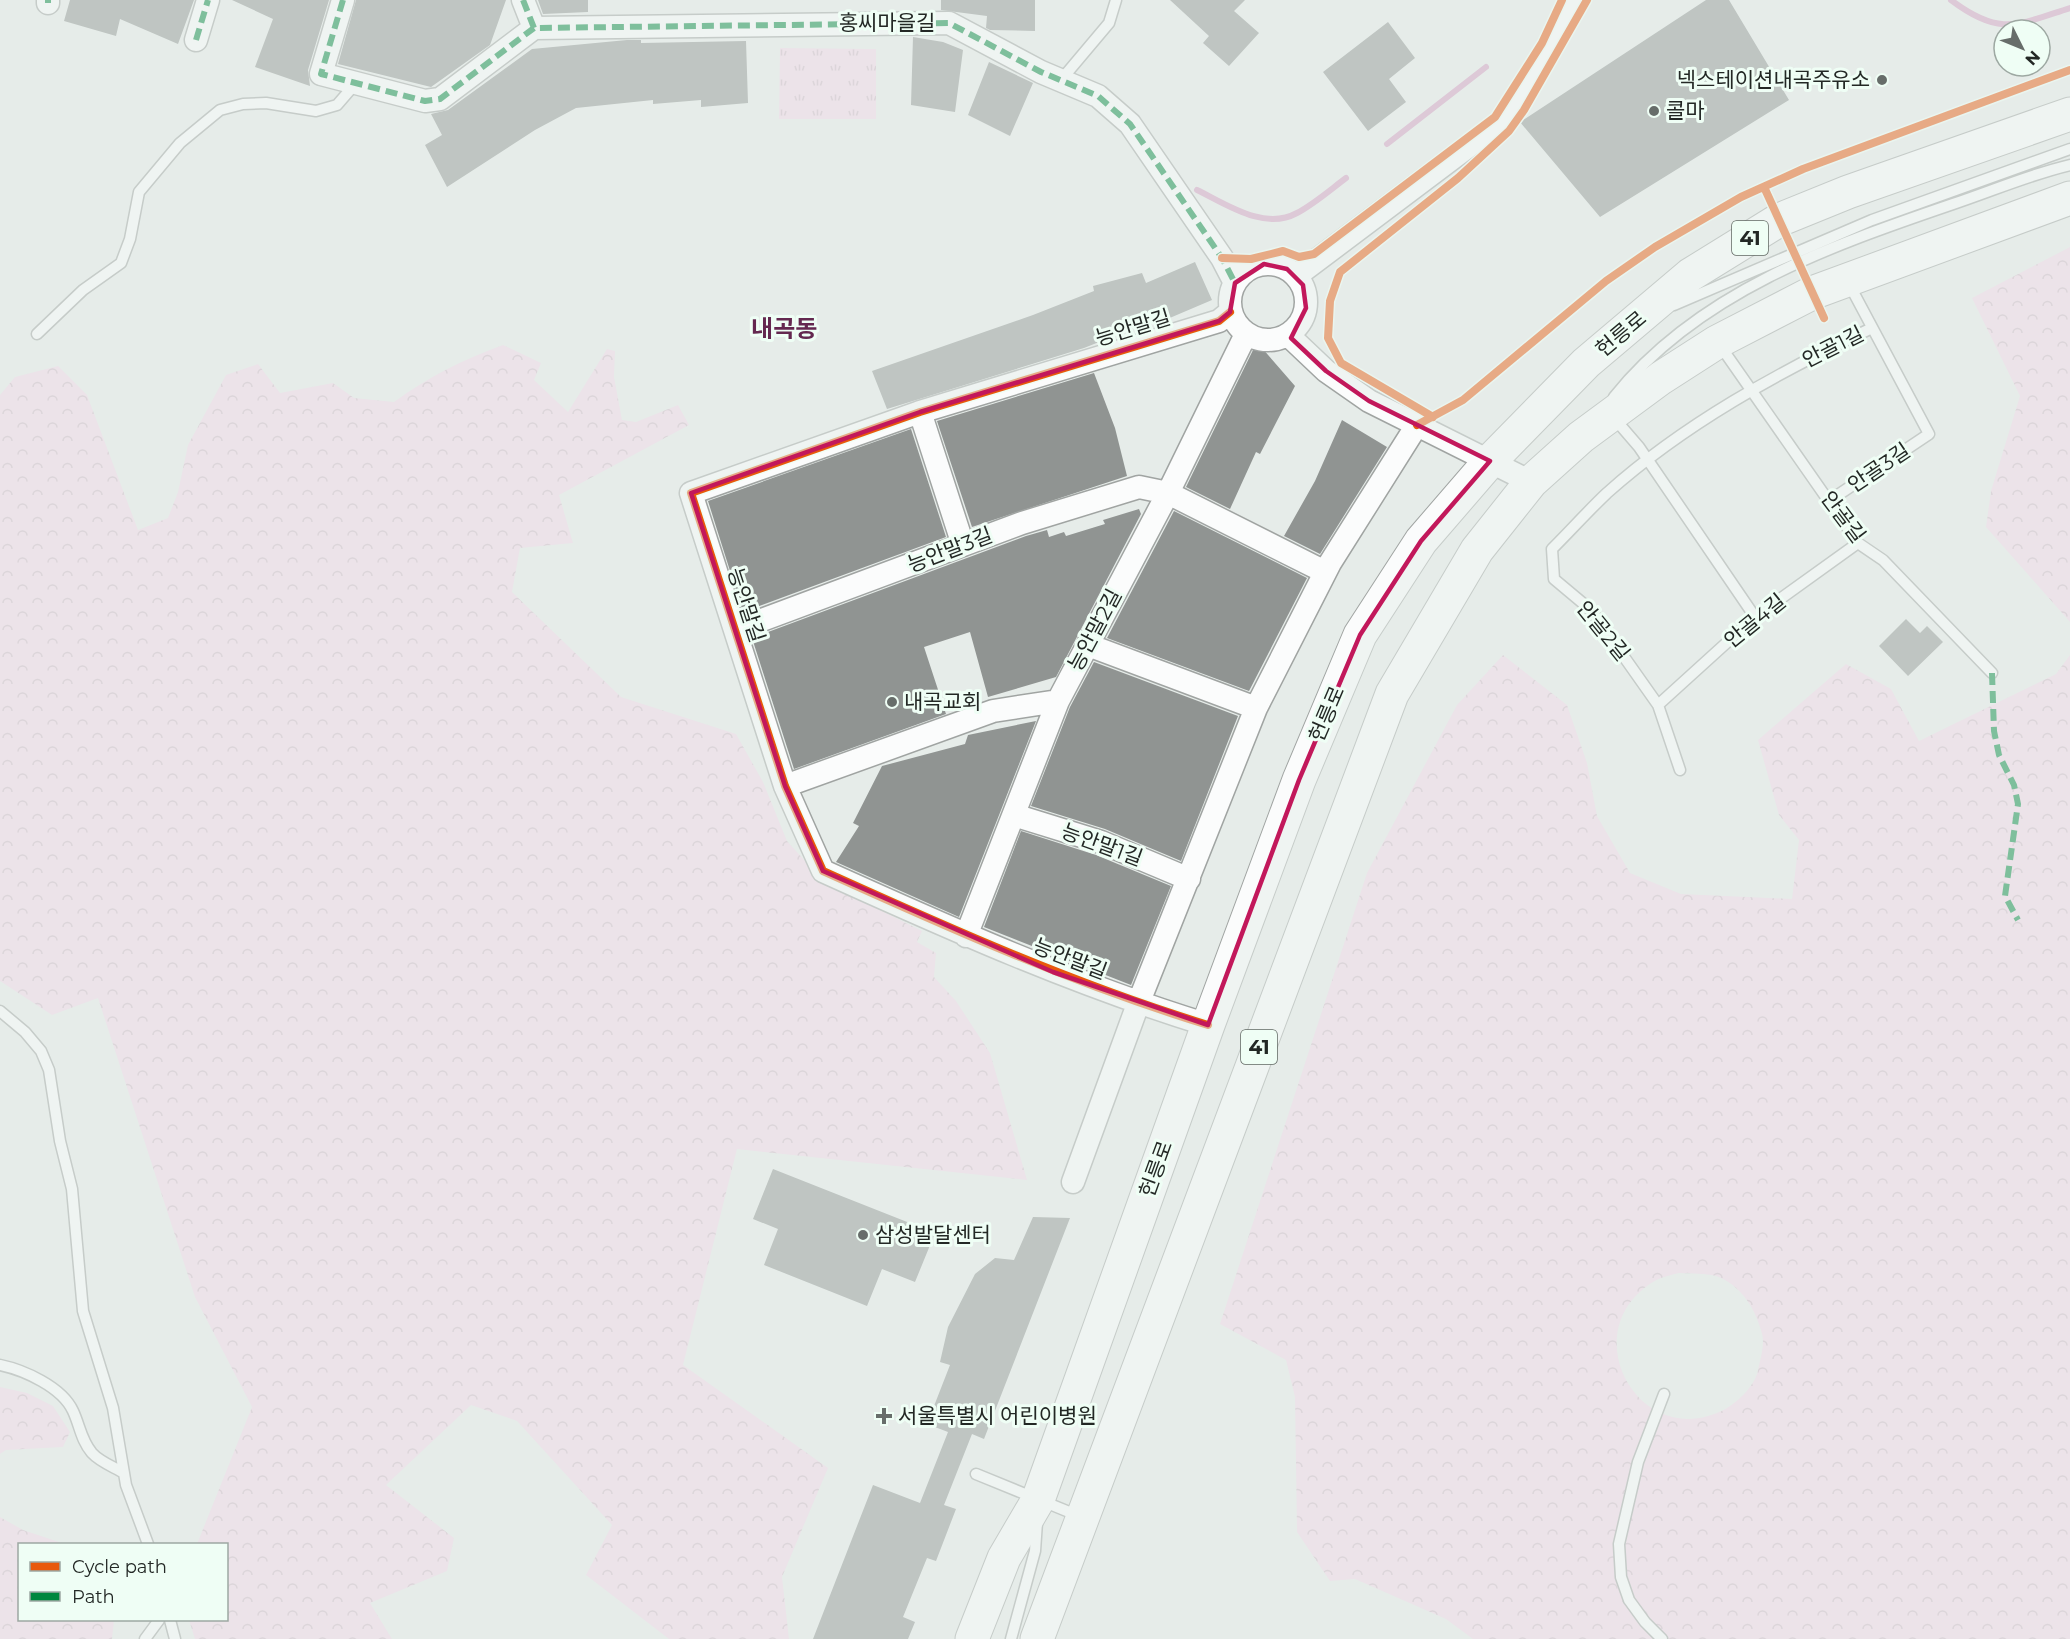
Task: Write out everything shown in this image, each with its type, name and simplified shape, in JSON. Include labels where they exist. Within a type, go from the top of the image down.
[{"type":"main road","name":"헌릉로","points":[[972,1639],[1004,1558],[1038,1500],[1208,1025],[1299,780],[1360,635],[1421,541],[1490,460],[1586,363],[1690,275],[1779,220],[1858,188],[2070,114]]},
{"type":"main road","name":"41","points":[[1038,1639],[1392,694],[1477,550],[1532,482],[1581,437],[1661,378],[1717,342],[1792,302],[1846,279],[2070,198]]},
{"type":"street","points":[[196,40],[208,0]]},
{"type":"street","points":[[343,0],[321,74],[425,101],[440,99],[534,28],[523,0]]},
{"type":"street","points":[[1296,276],[1502,122],[1548,49],[1573,0]]},
{"type":"street","name":"홍씨마을길","points":[[534,28],[949,23],[1060,81],[1098,96],[1130,124],[1226,263],[1235,283]]},
{"type":"street","points":[[1264,264],[1287,268],[1296,276],[1303,285],[1306,308],[1297,328],[1288,335],[1263,341],[1246,334],[1239,328],[1230,312],[1231,292],[1235,283],[1247,270],[1264,264]]},
{"type":"street","name":"능안말길","points":[[1208,1025],[1138,1004],[966,936],[823,871],[785,786],[692,493],[920,412],[1219,321],[1230,312]]},
{"type":"street","name":"능안말2길","points":[[966,936],[1058,701],[1168,493],[1246,334]]},
{"type":"street","points":[[1288,335],[1326,371],[1369,401],[1532,482]]},
{"type":"street","points":[[920,412],[963,545]]},
{"type":"street","points":[[1073,1182],[1138,1004],[1256,708],[1325,572],[1418,425]]},
{"type":"street","name":"능안말3길","points":[[735,630],[1022,523],[1139,487],[1168,493]]},
{"type":"street","points":[[1168,493],[1325,572]]},
{"type":"street","points":[[1088,645],[1256,708]]},
{"type":"street","points":[[785,786],[993,711],[1058,701]]},
{"type":"street","name":"능안말1길","points":[[1014,815],[1101,842],[1189,879]]},
{"type":"lane","points":[[1060,81],[1109,23],[1116,0]]},
{"type":"lane","points":[[37,334],[83,290],[121,263],[130,239],[139,192],[180,143],[220,110],[243,104],[266,103],[316,111],[337,105],[356,83]]},
{"type":"lane","points":[[1635,322],[1872,219],[2070,149]]},
{"type":"lane","points":[[1581,437],[1635,370],[1696,320],[1767,277],[1858,237],[2070,165]]},
{"type":"lane","points":[[1846,279],[1872,328]]},
{"type":"lane","name":"안골1길","points":[[1753,391],[1816,355],[1872,328],[1929,434]]},
{"type":"lane","name":"안골길","points":[[1717,342],[1858,543],[1883,560],[1992,673]]},
{"type":"lane","name":"안골2길","points":[[1680,770],[1658,705],[1591,610],[1554,579],[1552,549],[1606,494],[1648,460],[1753,391]]},
{"type":"lane","points":[[1611,416],[1648,460],[1755,617]]},
{"type":"lane","name":"안골3길","points":[[1829,501],[1929,434]]},
{"type":"lane","name":"안골4길","points":[[1658,705],[1755,617],[1858,543]]},
{"type":"lane","points":[[0,1011],[25,1032],[41,1051],[49,1070],[60,1142],[72,1189],[83,1311],[113,1408],[124,1473],[147,1543]]},
{"type":"lane","points":[[0,1365],[20,1369],[55,1392],[73,1410],[81,1437],[94,1455],[124,1473]]},
{"type":"lane","points":[[1662,1639],[1645,1622],[1629,1600],[1621,1577],[1619,1544],[1638,1462],[1664,1394]]},
{"type":"lane","points":[[976,1474],[1082,1517]]},
{"type":"lane","points":[[1011,1639],[1035,1551],[1038,1500]]},
{"type":"lane","points":[[145,1639],[158,1621]]},
{"type":"lane","points":[[170,1621],[175,1639]]},
{"type":"highlighted area","points":[[1264,264],[1287,269],[1303,285],[1306,308],[1291,338],[1326,371],[1369,401],[1490,461],[1421,541],[1360,635],[1299,780],[1208,1025],[1053,972],[823,871],[785,786],[691,493],[920,412],[1219,321],[1230,312],[1235,283]]},
{"type":"green space","points":[[780,48],[876,49],[876,119],[779,119]]},
{"type":"green space","points":[[2070,247],[2070,622],[1986,527],[1991,491],[2020,396],[1972,298]]},
{"type":"green space","points":[[503,345],[541,363],[534,380],[568,412],[607,349],[615,351],[614,377],[622,420],[636,422],[678,405],[689,425],[559,495],[573,543],[520,548],[512,592],[621,697],[736,734],[763,782],[787,841],[824,882],[922,931],[917,942],[936,953],[934,977],[956,1001],[990,1053],[1027,1180],[737,1149],[683,1365],[828,1468],[782,1577],[789,1639],[669,1639],[586,1575],[612,1525],[517,1421],[471,1405],[386,1485],[454,1538],[447,1571],[370,1603],[392,1639],[195,1639],[189,1621],[228,1621],[228,1543],[197,1543],[252,1407],[195,1297],[98,998],[52,1015],[0,981],[0,395],[15,377],[58,366],[87,395],[138,530],[168,518],[178,492],[188,445],[226,375],[258,364],[280,393],[333,383],[354,398],[394,402],[446,370]]},
{"type":"green space","points":[[1503,655],[1567,705],[1587,763],[1597,816],[1630,873],[1681,894],[1792,899],[1799,840],[1779,815],[1758,740],[1846,664],[1891,689],[1919,741],[2056,674],[2070,655],[2070,1639],[1473,1639],[1446,1619],[1355,1579],[1330,1581],[1297,1532],[1295,1397],[1286,1360],[1220,1324],[1367,873],[1457,705]],"holes":[[[1679,1273],[1716,1276],[1733,1285],[1751,1307],[1763,1338],[1757,1375],[1746,1392],[1727,1408],[1696,1418],[1668,1416],[1645,1403],[1627,1382],[1618,1357],[1618,1330],[1629,1304],[1653,1282]]]},
{"type":"green space","points":[[0,1387],[27,1393],[53,1406],[70,1432],[63,1447],[6,1450],[0,1454]]},
{"type":"green space","points":[[0,1517],[23,1530],[62,1543],[18,1543],[18,1621],[114,1621],[112,1639],[0,1639]]},
{"type":"building","points":[[70,0],[194,0],[178,44],[120,19],[116,36],[64,21]]},
{"type":"building","points":[[232,0],[329,0],[308,70],[310,86],[255,67],[273,19]]},
{"type":"building","points":[[356,0],[506,0],[490,45],[431,87],[338,64]]},
{"type":"building","points":[[538,0],[588,0],[588,12],[543,14]]},
{"type":"building","points":[[941,0],[1035,0],[1035,31],[990,30],[986,28],[987,16],[941,10]]},
{"type":"building","points":[[1170,0],[1245,0],[1234,11],[1259,33],[1229,66],[1203,43],[1209,36]]},
{"type":"building","name":"콜마","points":[[1706,0],[1729,0],[1789,100],[1600,217],[1520,122]]},
{"type":"building","points":[[1388,22],[1415,58],[1389,79],[1406,102],[1368,131],[1323,72]]},
{"type":"building","points":[[913,37],[943,42],[963,50],[955,112],[911,105]]},
{"type":"building","points":[[641,40],[641,43],[746,41],[748,103],[701,107],[701,100],[653,104],[653,100],[576,108],[535,130],[447,187],[425,145],[442,135],[431,114],[448,110],[532,49]]},
{"type":"building","points":[[989,62],[1033,83],[1010,136],[968,115]]},
{"type":"building","points":[[1195,262],[1212,300],[1165,320],[1164,316],[1084,348],[887,409],[872,371],[1033,315],[1094,291],[1093,286],[1142,273],[1146,283]]},
{"type":"building","points":[[1255,346],[1262,348],[1295,386],[1260,454],[1256,452],[1230,509],[1186,487]]},
{"type":"building","points":[[1094,373],[1115,428],[1127,476],[972,527],[937,421]]},
{"type":"building","points":[[1342,420],[1387,447],[1320,554],[1284,536],[1315,481]]},
{"type":"building","points":[[911,429],[946,537],[743,612],[708,501]]},
{"type":"building","points":[[1139,509],[1141,514],[1056,677],[988,697],[970,632],[924,647],[946,714],[794,769],[752,638],[1026,536],[1047,530],[1049,537],[1064,532],[1066,536],[1105,524],[1103,520]]},
{"type":"building","points":[[1174,511],[1307,578],[1249,691],[1107,638]]},
{"type":"building","points":[[1906,619],[1920,633],[1927,626],[1943,642],[1908,676],[1879,646]]},
{"type":"building","points":[[1094,662],[1238,716],[1181,861],[1105,829],[1031,806],[1070,707]]},
{"type":"building","points":[[1036,721],[959,917],[836,862],[859,826],[853,823],[882,766],[965,744],[968,735]]},
{"type":"building","points":[[1021,831],[1096,855],[1171,886],[1131,985],[984,927]]},
{"type":"building","name":"삼성발달센터","points":[[773,1169],[935,1233],[915,1282],[882,1269],[867,1306],[764,1265],[778,1229],[753,1219]]},
{"type":"building","points":[[1033,1217],[1070,1218],[984,1439],[972,1434],[944,1505],[956,1509],[936,1561],[927,1558],[903,1617],[915,1622],[908,1639],[813,1639],[873,1485],[920,1503],[948,1432],[927,1424],[950,1365],[940,1362],[948,1327],[975,1274],[995,1258],[1014,1260]]},
{"type":"waterway","points":[[1951,0],[1983,19],[2009,24],[2022,23],[2070,8]]},
{"type":"waterway","points":[[1387,144],[1486,67]]},
{"type":"waterway","points":[[1197,190],[1233,208],[1272,219],[1284,218],[1297,213],[1346,178]]},
{"type":"marked path","points":[[196,40],[208,0]]},
{"type":"marked path","points":[[343,0],[321,74],[425,101],[440,99],[534,28]]},
{"type":"marked path","points":[[523,0],[534,28],[949,23],[1041,72],[1098,96],[1130,124],[1222,258],[1235,283]]},
{"type":"marked path","points":[[1992,673],[1994,731],[1999,755],[2014,785],[2018,804],[2005,896],[2018,920]]},
{"type":"cycle path","points":[[1222,258],[1251,259],[1283,251],[1299,257],[1314,254],[1495,117],[1542,43],[1562,0]]},
{"type":"cycle path","points":[[1433,417],[1341,363],[1328,338],[1330,301],[1340,272],[1458,178],[1509,131],[1524,110],[1587,0]]},
{"type":"cycle path","points":[[1417,425],[1463,400],[1606,281],[1655,247],[1741,197],[1803,169],[2070,70]]},
{"type":"cycle path","points":[[1764,187],[1824,318]]},
{"type":"cycle path","points":[[1208,1025],[1109,992],[1061,973],[965,934],[823,871],[785,786],[691,493],[920,412],[1219,321],[1230,312]]},
{"type":"place","name":"넥스테이션내곡주유소","points":[[1882,80]]},
{"type":"place","name":"콜마","points":[[1654,111]]},
{"type":"place","name":"내곡교회","points":[[892,702]]},
{"type":"place","name":"삼성발달센터","points":[[863,1235]]},
{"type":"place","name":"서울특별시 어린이병원","points":[[884,1416]]},
{"type":"district","name":"내곡동","points":[[784,329]]}]
